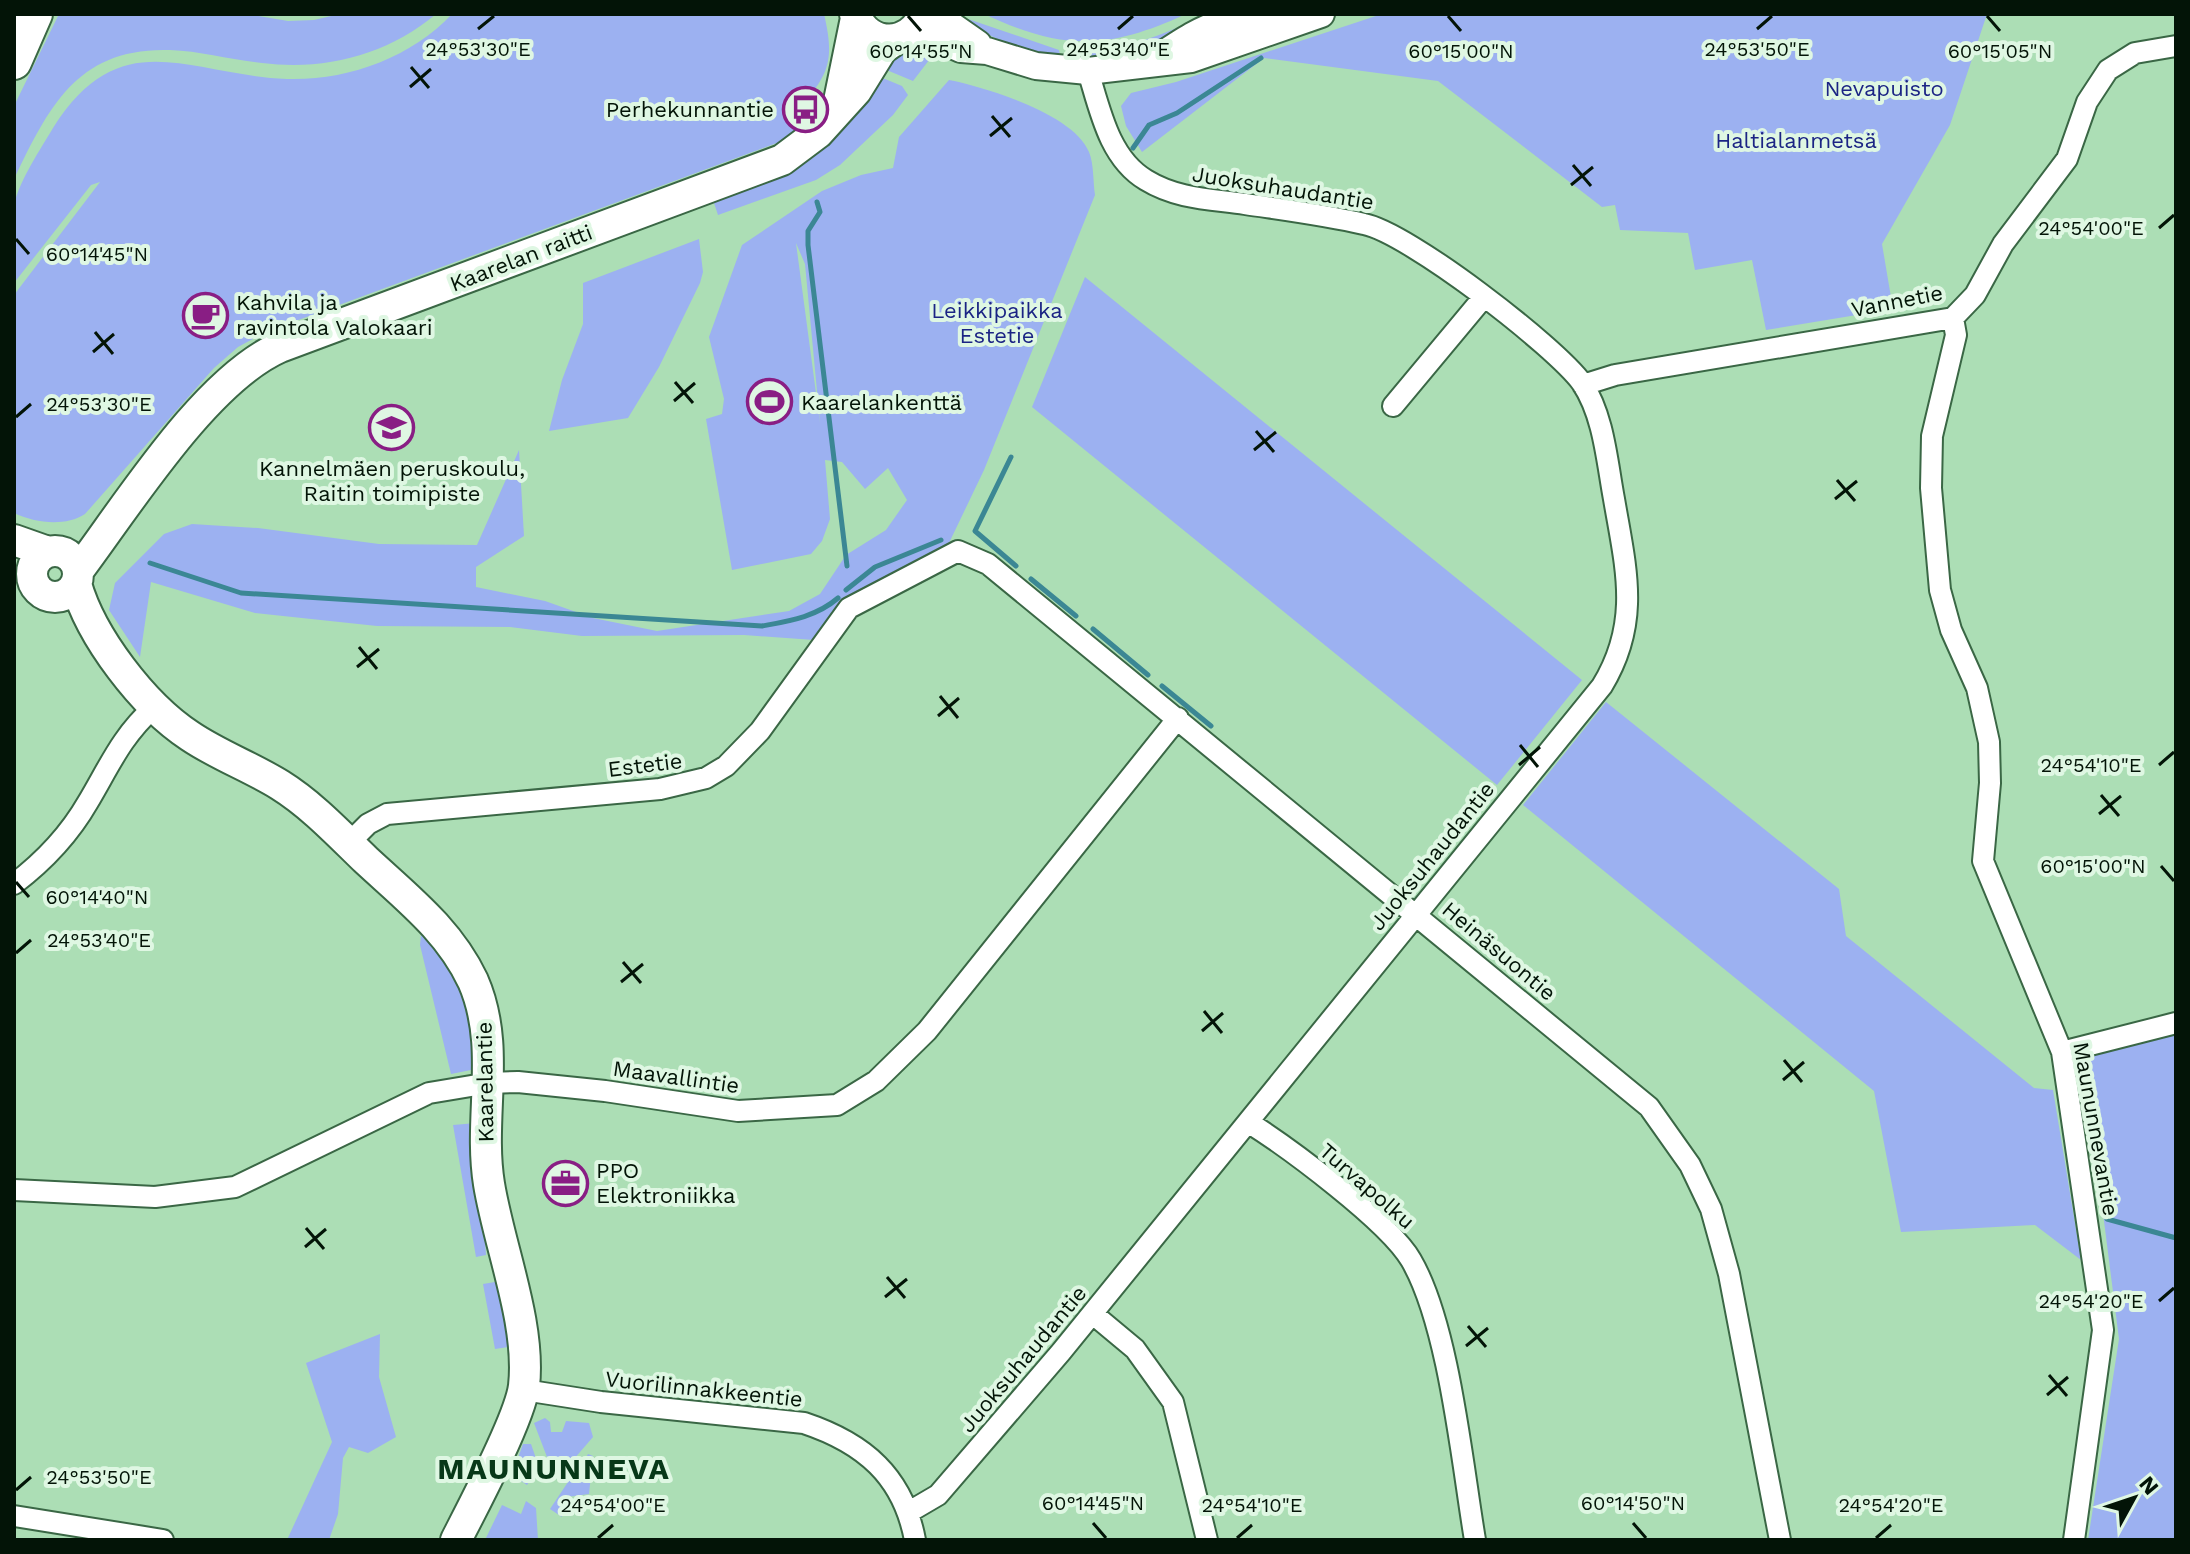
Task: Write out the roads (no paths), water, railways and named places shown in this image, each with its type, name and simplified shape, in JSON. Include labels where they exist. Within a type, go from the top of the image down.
[{"type":"highway","points":[[16,58],[35,14]]},
{"type":"highway","points":[[16,58],[44,14]]},
{"type":"main road","points":[[855,16],[871,36],[908,30]]},
{"type":"main road","name":"Kaarelan raitti","points":[[837,107],[855,16]]},
{"type":"main road","name":"Kaarelan raitti","points":[[51,568],[71,547],[111,521],[233,378],[266,353],[782,160],[818,133],[837,107],[856,91],[882,49],[908,30]]},
{"type":"main road","points":[[14,540],[51,568]]},
{"type":"main road","name":"Kaarelantie","points":[[51,568],[97,635],[154,707],[194,739],[283,787],[431,919],[462,960],[485,1018],[489,1083],[486,1167],[522,1341],[524,1390],[456,1540]]},
{"type":"street","points":[[935,14],[987,51]]},
{"type":"street","points":[[908,30],[961,49],[987,51],[1036,66],[1088,71],[1191,59],[1311,18]]},
{"type":"street","name":"Vannetie","points":[[1583,385],[1615,375],[1953,318],[1975,295],[2003,244],[2067,159],[2087,102],[2108,70],[2135,53],[2176,46]]},
{"type":"street","name":"Juoksuhaudantie","points":[[909,1512],[938,1495],[1093,1314],[1602,686],[1623,641],[1629,599],[1599,423],[1583,385],[1562,362],[1420,249],[1381,229],[1288,210],[1180,196],[1143,179],[1133,171],[1112,141],[1088,71]]},
{"type":"street","points":[[1393,406],[1483,298]]},
{"type":"street","name":"Maununnevantie","points":[[1953,318],[1956,335],[1932,436],[1931,488],[1940,590],[1951,630],[1977,688],[1989,742],[1990,783],[1983,861],[2062,1052],[2103,1330],[2074,1540]]},
{"type":"street","name":"Heinäsuontie","points":[[958,551],[988,564],[1649,1107],[1690,1165],[1711,1209],[1729,1274],[1780,1540]]},
{"type":"street","name":"Estetie","points":[[349,843],[368,824],[387,814],[660,789],[706,778],[726,766],[760,731],[849,608],[958,551]]},
{"type":"street","points":[[14,884],[59,842],[87,804],[121,741],[154,707]]},
{"type":"street","name":"Maavallintie","points":[[14,1190],[155,1197],[235,1187],[429,1093],[489,1083],[605,1091],[738,1111],[837,1105],[876,1081],[927,1031],[1178,718]]},
{"type":"street","points":[[2062,1052],[2176,1023]]},
{"type":"street","name":"Turvapolku","points":[[1248,1122],[1294,1154],[1392,1237],[1422,1280],[1444,1366],[1475,1540]]},
{"type":"street","points":[[1093,1314],[1135,1349],[1173,1402],[1207,1540]]},
{"type":"street","name":"Vuorilinnakkeentie","points":[[524,1390],[601,1402],[804,1423],[852,1442],[874,1460],[909,1512],[915,1540]]},
{"type":"street","points":[[14,1516],[163,1540]]},
{"type":"waterway","points":[[1133,148],[1149,125],[1177,113],[1261,58]]},
{"type":"waterway","points":[[817,202],[820,212],[808,231],[808,245],[847,566]]},
{"type":"waterway","points":[[1011,457],[975,531],[1016,566]]},
{"type":"waterway","points":[[846,590],[875,567],[941,540]]},
{"type":"waterway","points":[[150,563],[241,593],[762,626],[811,614],[838,598]]},
{"type":"waterway","points":[[1031,579],[1076,616]]},
{"type":"waterway","points":[[1093,629],[1148,675]]},
{"type":"waterway","points":[[1162,686],[1211,726]]},
{"type":"waterway","points":[[2107,1219],[2176,1238]]},
{"type":"place","name":"Perhekunnantie","points":[[805,109]]},
{"type":"place","name":"Kahvila ja ravintola Valokaari","points":[[205,315]]},
{"type":"place","name":"Kaarelankenttä","points":[[770,402]]},
{"type":"place","name":"Kannelmäen peruskoulu, Raitin toimipiste","points":[[392,427]]},
{"type":"place","name":"PPO Elektroniikka","points":[[565,1183]]},
{"type":"district","name":"MAUNUNNEVA","points":[[554,1468]]},
{"type":"park label","name":"Nevapuisto","points":[[1884,88]]},
{"type":"park label","name":"Haltialanmetsä","points":[[1796,140]]},
{"type":"park label","name":"Leikkipaikka Estetie","points":[[997,322]]}]
